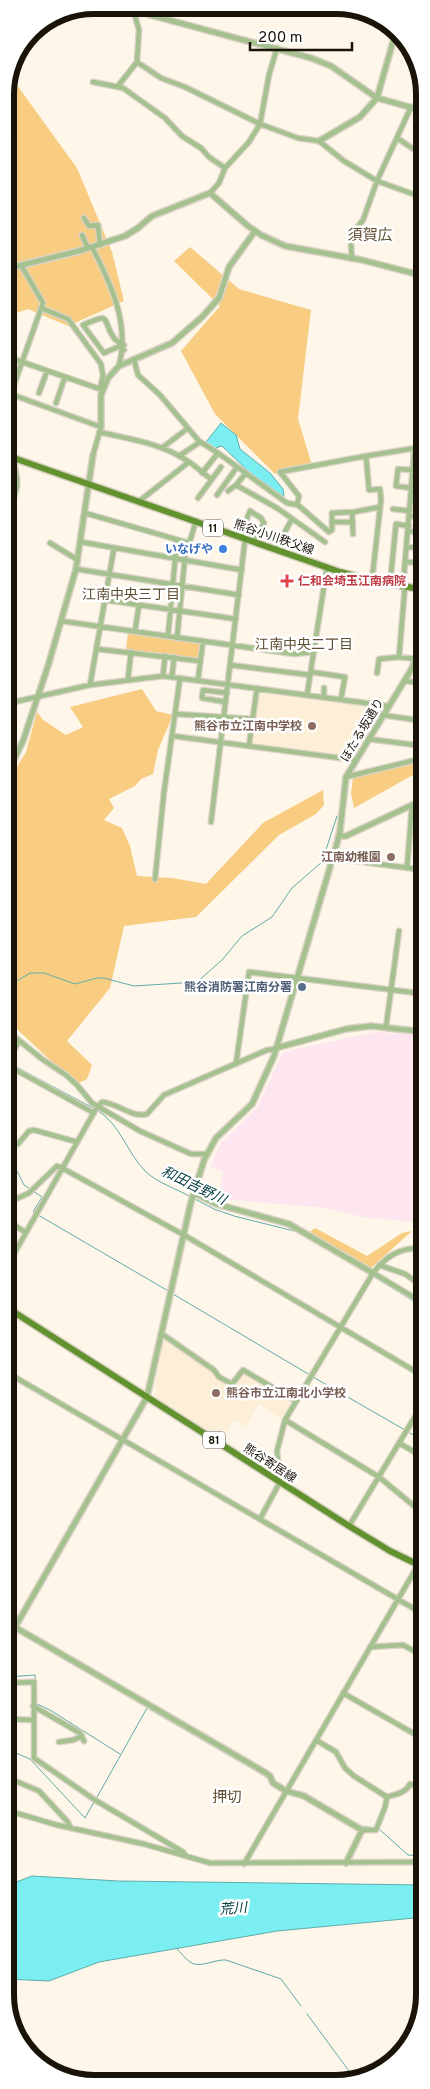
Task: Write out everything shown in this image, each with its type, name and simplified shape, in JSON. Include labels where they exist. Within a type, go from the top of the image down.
[{"type":"main road","name":"熊谷小川秩父線","points":[[14,458],[89,486],[327,567],[372,580],[416,588]]},
{"type":"main road","name":"熊谷寄居線","points":[[14,1312],[349,1526],[390,1551],[416,1564]]},
{"type":"street","points":[[118,86],[137,62],[139,30],[134,14]]},
{"type":"street","points":[[148,14],[276,48],[327,64],[377,98],[416,109]]},
{"type":"street","points":[[318,141],[360,117],[377,98],[394,39]]},
{"type":"street","points":[[14,267],[100,245],[131,233],[152,216],[210,193],[219,183],[225,168],[249,142],[260,124],[276,48]]},
{"type":"street","points":[[137,62],[161,78],[260,124],[298,138],[318,141],[344,161],[377,181],[416,195]]},
{"type":"street","points":[[92,82],[118,86],[165,118],[182,136],[201,148],[209,157],[225,168]]},
{"type":"street","points":[[352,259],[351,244],[355,230],[363,220],[377,181],[411,108]]},
{"type":"street","points":[[397,138],[416,151]]},
{"type":"street","points":[[210,193],[230,212],[255,231],[285,246],[416,274]]},
{"type":"street","points":[[84,218],[89,226],[98,225],[100,245]]},
{"type":"street","points":[[101,389],[108,378],[120,366],[172,343],[188,332],[214,305],[222,292],[229,267],[255,231]]},
{"type":"street","points":[[82,235],[108,278],[118,306],[124,347],[120,366]]},
{"type":"street","points":[[14,380],[43,303],[21,265]]},
{"type":"street","points":[[14,760],[23,741],[48,666],[76,569],[93,455],[100,429],[103,376],[101,364],[68,319],[42,308]]},
{"type":"street","points":[[99,318],[104,318],[108,321],[114,339],[124,347],[116,347],[104,353],[83,325],[99,318]]},
{"type":"street","points":[[14,359],[101,389]]},
{"type":"street","points":[[134,359],[138,375],[160,395],[200,442],[237,466],[287,503],[295,505],[329,532],[332,530],[332,513],[380,507]]},
{"type":"street","points":[[39,394],[47,371]]},
{"type":"street","points":[[56,403],[65,377]]},
{"type":"street","points":[[14,395],[100,429],[162,448],[179,456],[211,479]]},
{"type":"street","points":[[162,448],[188,428]]},
{"type":"street","points":[[179,456],[200,442]]},
{"type":"street","points":[[275,550],[299,496],[280,472],[416,448],[399,657]]},
{"type":"street","points":[[202,473],[218,453]]},
{"type":"street","points":[[366,456],[368,490],[380,489],[380,507],[372,580]]},
{"type":"street","points":[[14,458],[17,479],[14,494]]},
{"type":"street","points":[[138,502],[188,462]]},
{"type":"street","points":[[217,495],[237,466]]},
{"type":"street","points":[[198,498],[221,467]]},
{"type":"street","points":[[412,488],[396,486],[398,469],[413,470]]},
{"type":"street","points":[[228,491],[246,473]]},
{"type":"street","points":[[236,485],[325,542]]},
{"type":"street","points":[[411,501],[416,501]]},
{"type":"street","points":[[393,509],[416,516]]},
{"type":"street","points":[[211,822],[242,570],[243,539],[248,528],[245,523],[250,511],[261,518],[264,523],[254,542]]},
{"type":"street","points":[[352,512],[353,534]]},
{"type":"street","points":[[85,513],[189,543]]},
{"type":"street","points":[[177,638],[185,560],[196,521]]},
{"type":"street","points":[[332,522],[353,522]]},
{"type":"street","points":[[390,584],[396,524],[416,531]]},
{"type":"street","points":[[168,636],[177,540]]},
{"type":"street","points":[[81,542],[242,570]]},
{"type":"street","points":[[50,543],[78,560]]},
{"type":"street","points":[[407,546],[416,547]]},
{"type":"street","points":[[90,685],[114,548]]},
{"type":"street","points":[[406,562],[416,563]]},
{"type":"street","points":[[307,695],[327,567]]},
{"type":"street","points":[[76,569],[239,595]]},
{"type":"street","points":[[105,600],[236,619]]},
{"type":"street","points":[[135,632],[139,605]]},
{"type":"street","points":[[61,620],[294,654],[314,652]]},
{"type":"street","points":[[198,680],[203,642]]},
{"type":"street","points":[[97,649],[200,661]]},
{"type":"street","points":[[128,679],[131,652]]},
{"type":"street","points":[[163,676],[165,656]]},
{"type":"street","points":[[172,677],[174,657]]},
{"type":"street","points":[[377,673],[379,659],[399,657],[416,659]]},
{"type":"street","name":"ほたる坂通り","points":[[15,1628],[147,1397],[191,1202],[206,1154],[216,1138],[252,1104],[263,1082],[276,1048],[338,836],[346,777],[416,659]]},
{"type":"street","points":[[230,665],[345,677],[341,699]]},
{"type":"street","points":[[14,702],[90,685],[163,676],[388,706]]},
{"type":"street","points":[[155,879],[164,792],[180,678]]},
{"type":"street","points":[[404,681],[416,682]]},
{"type":"street","points":[[249,745],[257,688]]},
{"type":"street","points":[[324,688],[324,697]]},
{"type":"street","points":[[226,702],[202,698],[203,690],[227,693]]},
{"type":"street","points":[[176,714],[253,719]]},
{"type":"street","points":[[382,715],[416,720]]},
{"type":"street","points":[[173,736],[355,760]]},
{"type":"street","points":[[368,739],[416,745]]},
{"type":"street","points":[[346,777],[416,760]]},
{"type":"street","points":[[338,836],[346,836],[416,804]]},
{"type":"street","points":[[407,868],[412,805]]},
{"type":"street","points":[[332,858],[416,869]]},
{"type":"street","points":[[386,1027],[399,931]]},
{"type":"street","points":[[236,1064],[249,972],[416,993]]},
{"type":"street","points":[[14,1253],[96,1109],[104,1101],[136,1115],[147,1114],[164,1095],[267,1050],[346,1029],[386,1027],[416,1031]]},
{"type":"street","points":[[14,1036],[78,1085],[96,1109]]},
{"type":"street","points":[[14,1051],[19,1041]]},
{"type":"street","points":[[14,1069],[191,1154],[206,1154]]},
{"type":"street","points":[[14,1142],[18,1144],[31,1129],[77,1142]]},
{"type":"street","points":[[14,1200],[29,1193],[56,1166],[62,1168],[184,1235],[416,1372]]},
{"type":"street","points":[[193,1194],[216,1204],[289,1224],[416,1299]]},
{"type":"street","points":[[14,1225],[25,1232]]},
{"type":"street","points":[[260,1518],[280,1482],[277,1450],[285,1420],[296,1401],[380,1265],[399,1250],[416,1249]]},
{"type":"street","points":[[380,1265],[405,1274],[416,1282]]},
{"type":"street","points":[[162,1334],[214,1370],[219,1377],[232,1384],[243,1370],[296,1401]]},
{"type":"street","points":[[14,1377],[416,1610]]},
{"type":"street","points":[[349,1526],[416,1415]]},
{"type":"street","points":[[285,1420],[379,1477],[416,1508]]},
{"type":"street","points":[[400,1443],[416,1453]]},
{"type":"street","points":[[244,1864],[416,1568]]},
{"type":"street","points":[[15,1628],[266,1773],[270,1776],[273,1783],[286,1791],[304,1796],[362,1830],[376,1830],[387,1797]]},
{"type":"street","points":[[370,1647],[403,1646],[416,1652]]},
{"type":"street","points":[[14,1683],[34,1682],[34,1758],[95,1800],[184,1852],[186,1856]]},
{"type":"street","points":[[343,1693],[416,1735]]},
{"type":"street","points":[[33,1706],[80,1733],[83,1738],[59,1742]]},
{"type":"street","points":[[14,1719],[33,1720]]},
{"type":"street","points":[[316,1740],[336,1752],[345,1768],[354,1776],[387,1797],[401,1793],[408,1789],[410,1784],[416,1786]]},
{"type":"street","points":[[14,1780],[39,1791],[67,1821],[71,1828]]},
{"type":"street","points":[[14,1812],[210,1863],[416,1862]]},
{"type":"street","points":[[346,1863],[362,1830]]},
{"type":"shaded area","points":[[15,82],[77,168],[112,252],[124,301],[68,326],[28,309],[14,314]]},
{"type":"shaded area","points":[[190,247],[239,289],[311,310],[298,419],[312,465],[275,474],[215,414],[181,351],[220,306],[174,261]]},
{"type":"shaded area","points":[[128,632],[200,642],[199,658],[126,650]]},
{"type":"shaded area","points":[[142,689],[156,711],[173,715],[158,750],[153,774],[141,779],[135,786],[109,799],[114,808],[104,820],[122,828],[130,846],[137,876],[172,878],[206,884],[263,823],[323,790],[324,805],[316,814],[279,835],[196,917],[124,926],[110,988],[67,1041],[92,1065],[87,1079],[79,1083],[51,1061],[14,1026],[14,771],[26,752],[37,712],[43,720],[66,735],[83,727],[70,707]]},
{"type":"shaded area","name":"熊谷市立江南中学校","points":[[259,690],[381,706],[382,708],[351,757],[250,744]]},
{"type":"shaded area","points":[[416,757],[416,775],[354,808],[351,793],[353,778],[406,759]]},
{"type":"shaded area","points":[[376,1032],[416,1035],[416,1222],[362,1217],[326,1208],[219,1199],[223,1171],[210,1168],[220,1144],[257,1108],[283,1052]]},
{"type":"shaded area","points":[[315,1228],[367,1256],[402,1233],[412,1231],[371,1268],[310,1232]]},
{"type":"shaded area","name":"熊谷市立江南北小学校","points":[[166,1340],[212,1371],[217,1378],[232,1386],[243,1372],[293,1402],[283,1420],[259,1404],[246,1427],[234,1420],[222,1442],[155,1399],[156,1375],[164,1341]]},
{"type":"water","points":[[221,423],[236,435],[240,449],[270,473],[283,489],[284,497],[248,471],[222,446],[215,448],[206,442]]},
{"type":"water","name":"荒川","points":[[32,1876],[118,1881],[416,1885],[416,1918],[277,1931],[99,1962],[49,1981],[14,1979],[14,1883]]},
{"type":"waterway","points":[[14,984],[30,973],[44,973],[75,984],[97,978],[134,986],[197,982],[222,960],[242,936],[272,917],[292,888],[322,862],[337,816]]},
{"type":"waterway","name":"和田吉野川","points":[[14,1066],[93,1108]]},
{"type":"waterway","name":"和田吉野川","points":[[97,1110],[112,1123],[146,1172],[162,1183],[191,1197]]},
{"type":"waterway","points":[[14,1168],[24,1185],[42,1197],[33,1212],[170,1292]]},
{"type":"waterway","name":"和田吉野川","points":[[195,1199],[214,1209],[234,1216],[298,1232],[370,1275]]},
{"type":"waterway","name":"和田吉野川","points":[[374,1277],[416,1303]]},
{"type":"waterway","points":[[173,1294],[310,1375]]},
{"type":"waterway","points":[[313,1377],[405,1430]]},
{"type":"waterway","points":[[408,1432],[416,1437]]},
{"type":"waterway","points":[[14,1676],[35,1675],[36,1689]]},
{"type":"waterway","points":[[35,1703],[50,1710],[120,1754]]},
{"type":"waterway","points":[[96,1799],[147,1708],[268,1778]]},
{"type":"waterway","points":[[14,1752],[30,1759],[85,1818],[94,1802]]},
{"type":"waterway","points":[[298,1792],[302,1792],[361,1826],[374,1828]]},
{"type":"waterway","points":[[378,1828],[408,1855],[416,1855]]},
{"type":"waterway","points":[[176,1948],[188,1961],[194,1964],[226,1960],[281,1979],[301,2006]]},
{"type":"waterway","points":[[307,2014],[351,2074]]},
{"type":"place","name":"いなげや","points":[[223,549]]},
{"type":"place","name":"仁和会埼玉江南病院","points":[[287,581]]},
{"type":"place","name":"熊谷市立江南中学校","points":[[312,726]]},
{"type":"place","name":"江南幼稚園","points":[[391,857]]},
{"type":"place","name":"熊谷消防署江南分署","points":[[302,987]]},
{"type":"place","name":"熊谷市立江南北小学校","points":[[216,1393]]},
{"type":"district","name":"須賀広","points":[[370,235]]},
{"type":"district","name":"江南中央三丁目","points":[[131,594]]},
{"type":"district","name":"江南中央二丁目","points":[[304,644]]},
{"type":"district","name":"押切","points":[[227,1797]]}]
